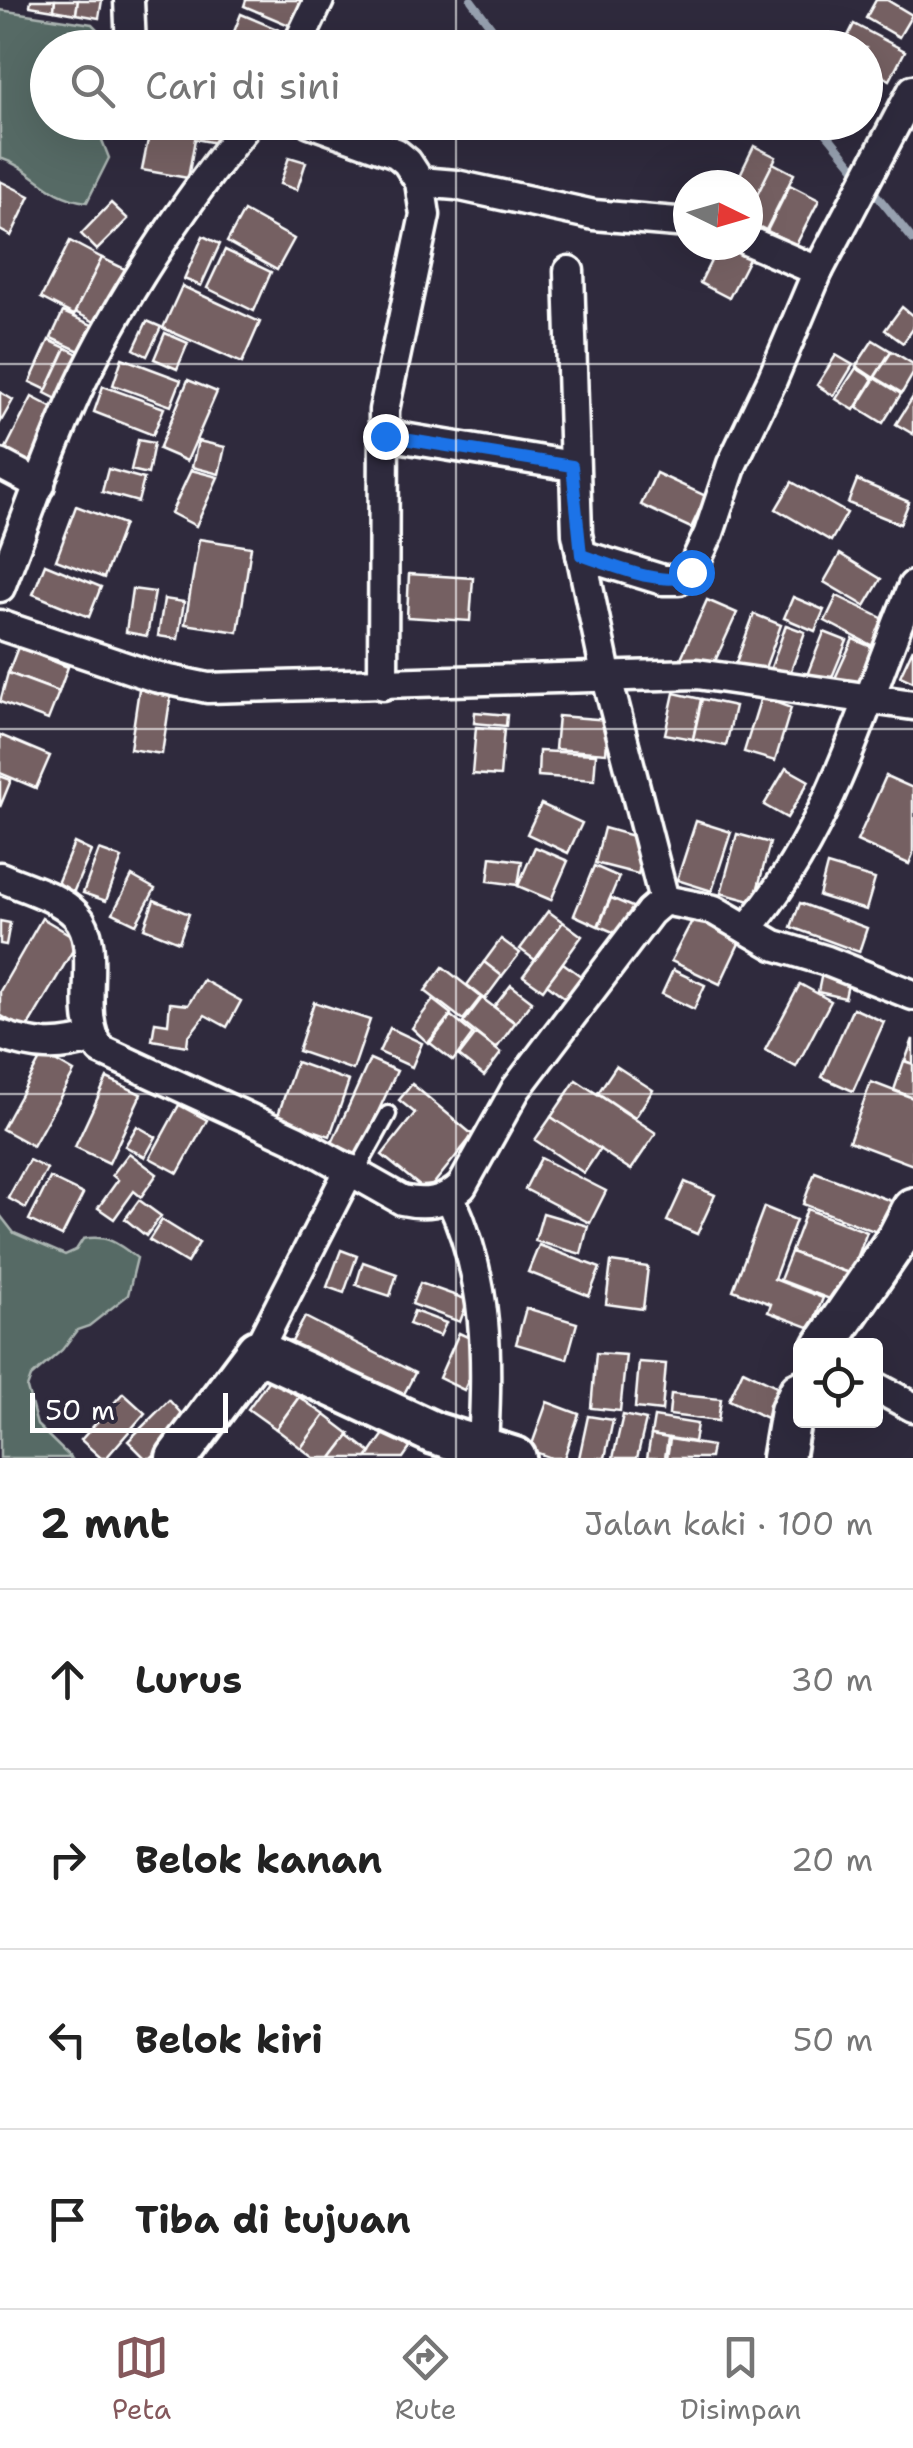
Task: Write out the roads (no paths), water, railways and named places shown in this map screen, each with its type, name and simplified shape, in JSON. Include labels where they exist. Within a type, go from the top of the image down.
[{"type":"street","points":[[129,0],[130,30]]},
{"type":"street","points":[[305,30],[319,0]]},
{"type":"street","points":[[581,555],[663,580],[679,580],[691,572],[710,532],[732,464],[818,271],[913,90]]},
{"type":"street","points":[[0,587],[80,387],[131,293],[235,140]]},
{"type":"street","points":[[360,140],[396,153],[408,162],[420,182],[425,215],[384,410],[383,684]]},
{"type":"street","points":[[420,182],[594,214],[673,222]]},
{"type":"street","points":[[763,247],[818,271]]},
{"type":"street","points":[[568,271],[572,466],[581,555],[606,674],[664,900]]},
{"type":"street","points":[[385,436],[572,466]]},
{"type":"street","points":[[0,464],[40,485]]},
{"type":"street","points":[[748,929],[794,868],[913,586]]},
{"type":"street","points":[[0,624],[155,677],[208,688],[697,674],[913,705]]},
{"type":"street","points":[[0,877],[62,905],[81,923],[94,1038],[101,1050],[296,1140],[402,1200],[415,1203],[450,1197],[475,1167],[516,1089],[650,912],[664,900]]},
{"type":"street","points":[[664,900],[714,910],[774,945],[827,961],[913,996]]},
{"type":"street","points":[[0,1034],[22,1042],[63,1048],[94,1038]]},
{"type":"street","points":[[177,1458],[257,1351],[353,1171]]},
{"type":"street","points":[[257,1351],[380,1410],[499,1454],[480,1300],[466,1233],[450,1197]]},
{"type":"street","points":[[830,1338],[908,1231]]},
{"type":"street","points":[[883,1391],[913,1407]]},
{"type":"street","points":[[783,1458],[793,1407]]},
{"type":"lane","points":[[353,1171],[388,1114]]},
{"type":"waterway","points":[[471,0],[494,30]]},
{"type":"waterway","points":[[832,140],[862,177]]},
{"type":"waterway","points":[[871,188],[913,240]]}]
